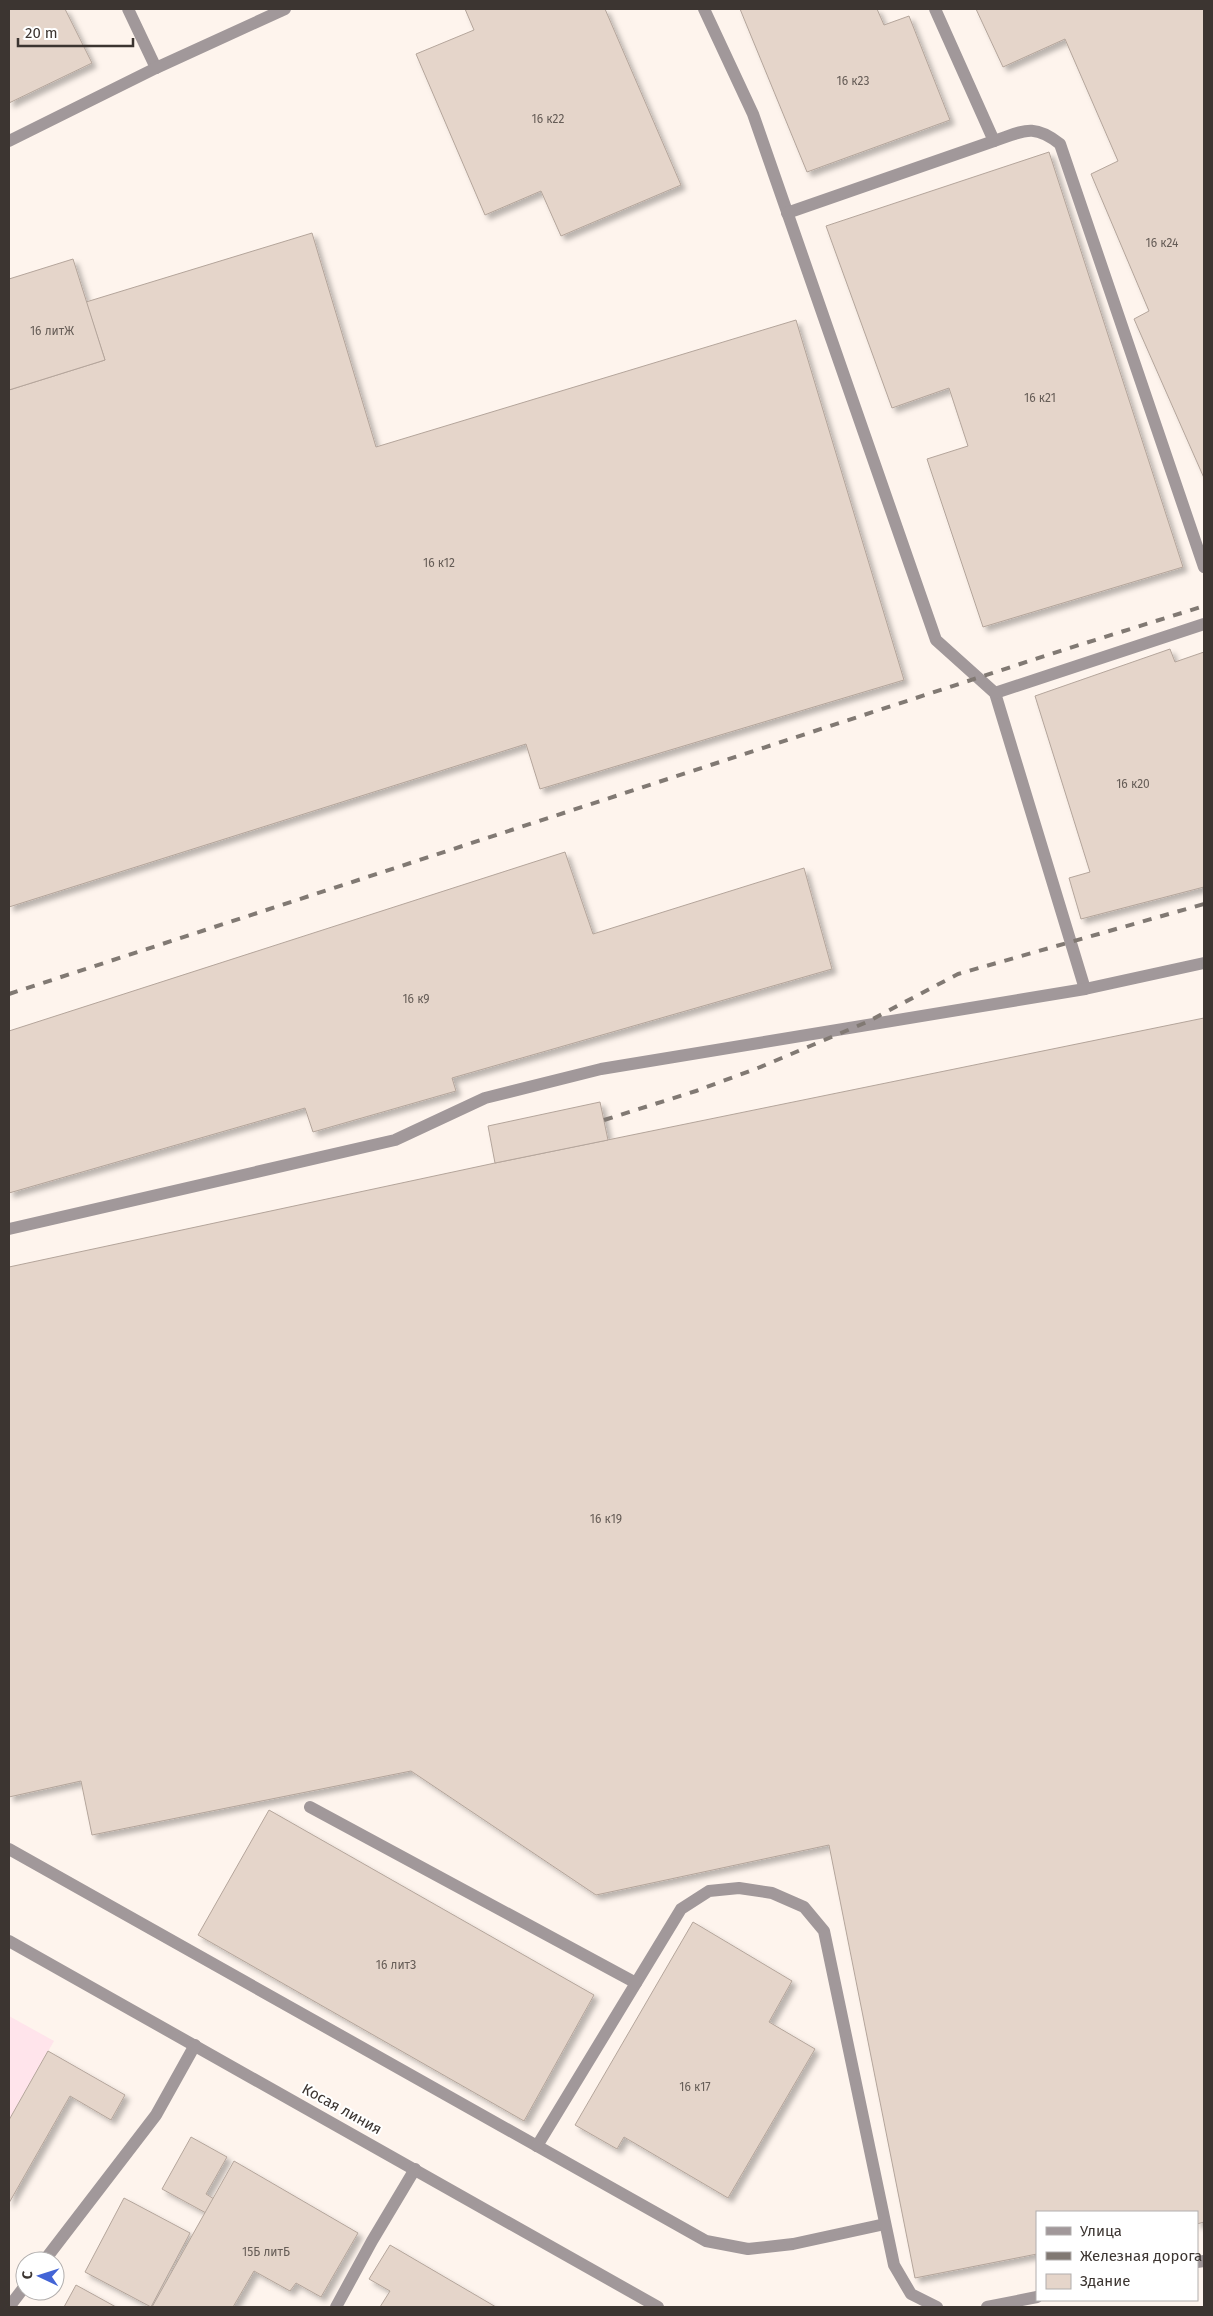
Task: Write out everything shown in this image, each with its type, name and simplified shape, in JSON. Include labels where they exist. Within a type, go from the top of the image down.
[{"type":"street","points":[[128,9],[156,68]]},
{"type":"street","points":[[9,141],[156,68],[285,9]]},
{"type":"street","points":[[704,9],[753,114],[936,640],[995,693],[1085,989]]},
{"type":"street","points":[[936,9],[994,141]]},
{"type":"street","points":[[787,212],[1025,130],[1045,132],[1060,144],[1204,566]]},
{"type":"street","points":[[995,693],[1204,624]]},
{"type":"street","points":[[9,1229],[395,1140],[485,1098],[601,1069],[1085,989],[1204,963]]},
{"type":"street","points":[[310,1807],[636,1983]]},
{"type":"street","points":[[9,1849],[706,2241],[748,2249],[793,2244],[885,2224]]},
{"type":"street","points":[[537,2146],[681,1909],[709,1891],[739,1888],[772,1893],[804,1907],[824,1931],[894,2265],[912,2294],[936,2307]]},
{"type":"street","name":"Косая линия","points":[[9,1941],[658,2307]]},
{"type":"street","points":[[52,2251],[156,2115],[195,2046]]},
{"type":"street","points":[[336,2307],[372,2241],[415,2169]]},
{"type":"street","points":[[988,2307],[1036,2297]]},
{"type":"shaded area","points":[[9,2016],[54,2041],[9,2120]]},
{"type":"building","points":[[9,9],[65,9],[92,63],[9,103]]},
{"type":"building","points":[[465,9],[605,9],[681,185],[561,236],[541,191],[485,215],[416,54],[474,30]]},
{"type":"building","points":[[740,9],[877,9],[884,25],[909,16],[950,120],[807,172]]},
{"type":"building","points":[[976,9],[1204,9],[1204,478],[1134,319],[1149,311],[1091,174],[1118,161],[1065,39],[1003,67]]},
{"type":"building","points":[[1049,152],[1183,567],[983,627],[927,459],[968,446],[949,388],[892,408],[826,226]]},
{"type":"building","points":[[312,233],[376,447],[796,320],[904,680],[540,789],[526,744],[9,907],[9,390],[105,360],[86,302]]},
{"type":"building","points":[[73,259],[105,360],[9,390],[9,279]]},
{"type":"building","points":[[1170,649],[1175,662],[1204,652],[1204,887],[1081,919],[1069,878],[1090,872],[1035,696]]},
{"type":"building","points":[[565,852],[593,934],[804,868],[832,969],[452,1078],[456,1091],[313,1132],[305,1108],[9,1193],[9,1031]]},
{"type":"building","points":[[1204,1018],[1204,2222],[1198,2224],[1198,2211],[1036,2211],[1036,2254],[915,2278],[829,1845],[596,1895],[411,1771],[92,1835],[81,1781],[9,1797],[9,1267],[495,1163]]},
{"type":"building","points":[[600,1102],[608,1140],[495,1163],[488,1126]]},
{"type":"building","points":[[269,1810],[594,1995],[524,2121],[198,1935]]},
{"type":"building","points":[[693,1922],[792,1981],[769,2022],[815,2049],[728,2198],[624,2137],[617,2149],[575,2125]]},
{"type":"building","points":[[48,2051],[125,2095],[111,2120],[70,2096],[9,2203],[9,2120]]},
{"type":"building","points":[[191,2137],[227,2157],[206,2194],[214,2199],[206,2213],[162,2189]]},
{"type":"building","points":[[234,2161],[358,2233],[321,2297],[296,2283],[290,2291],[254,2271],[233,2307],[152,2307]]},
{"type":"building","points":[[124,2198],[190,2233],[151,2307],[85,2272]]},
{"type":"building","points":[[390,2245],[496,2307],[380,2307],[390,2291],[369,2279]]},
{"type":"building","points":[[76,2285],[116,2307],[64,2307]]},
{"type":"railway","points":[[9,994],[1063,650],[1204,606]]},
{"type":"railway","points":[[604,1120],[696,1091],[758,1068],[867,1022],[958,974],[1204,904]]}]
